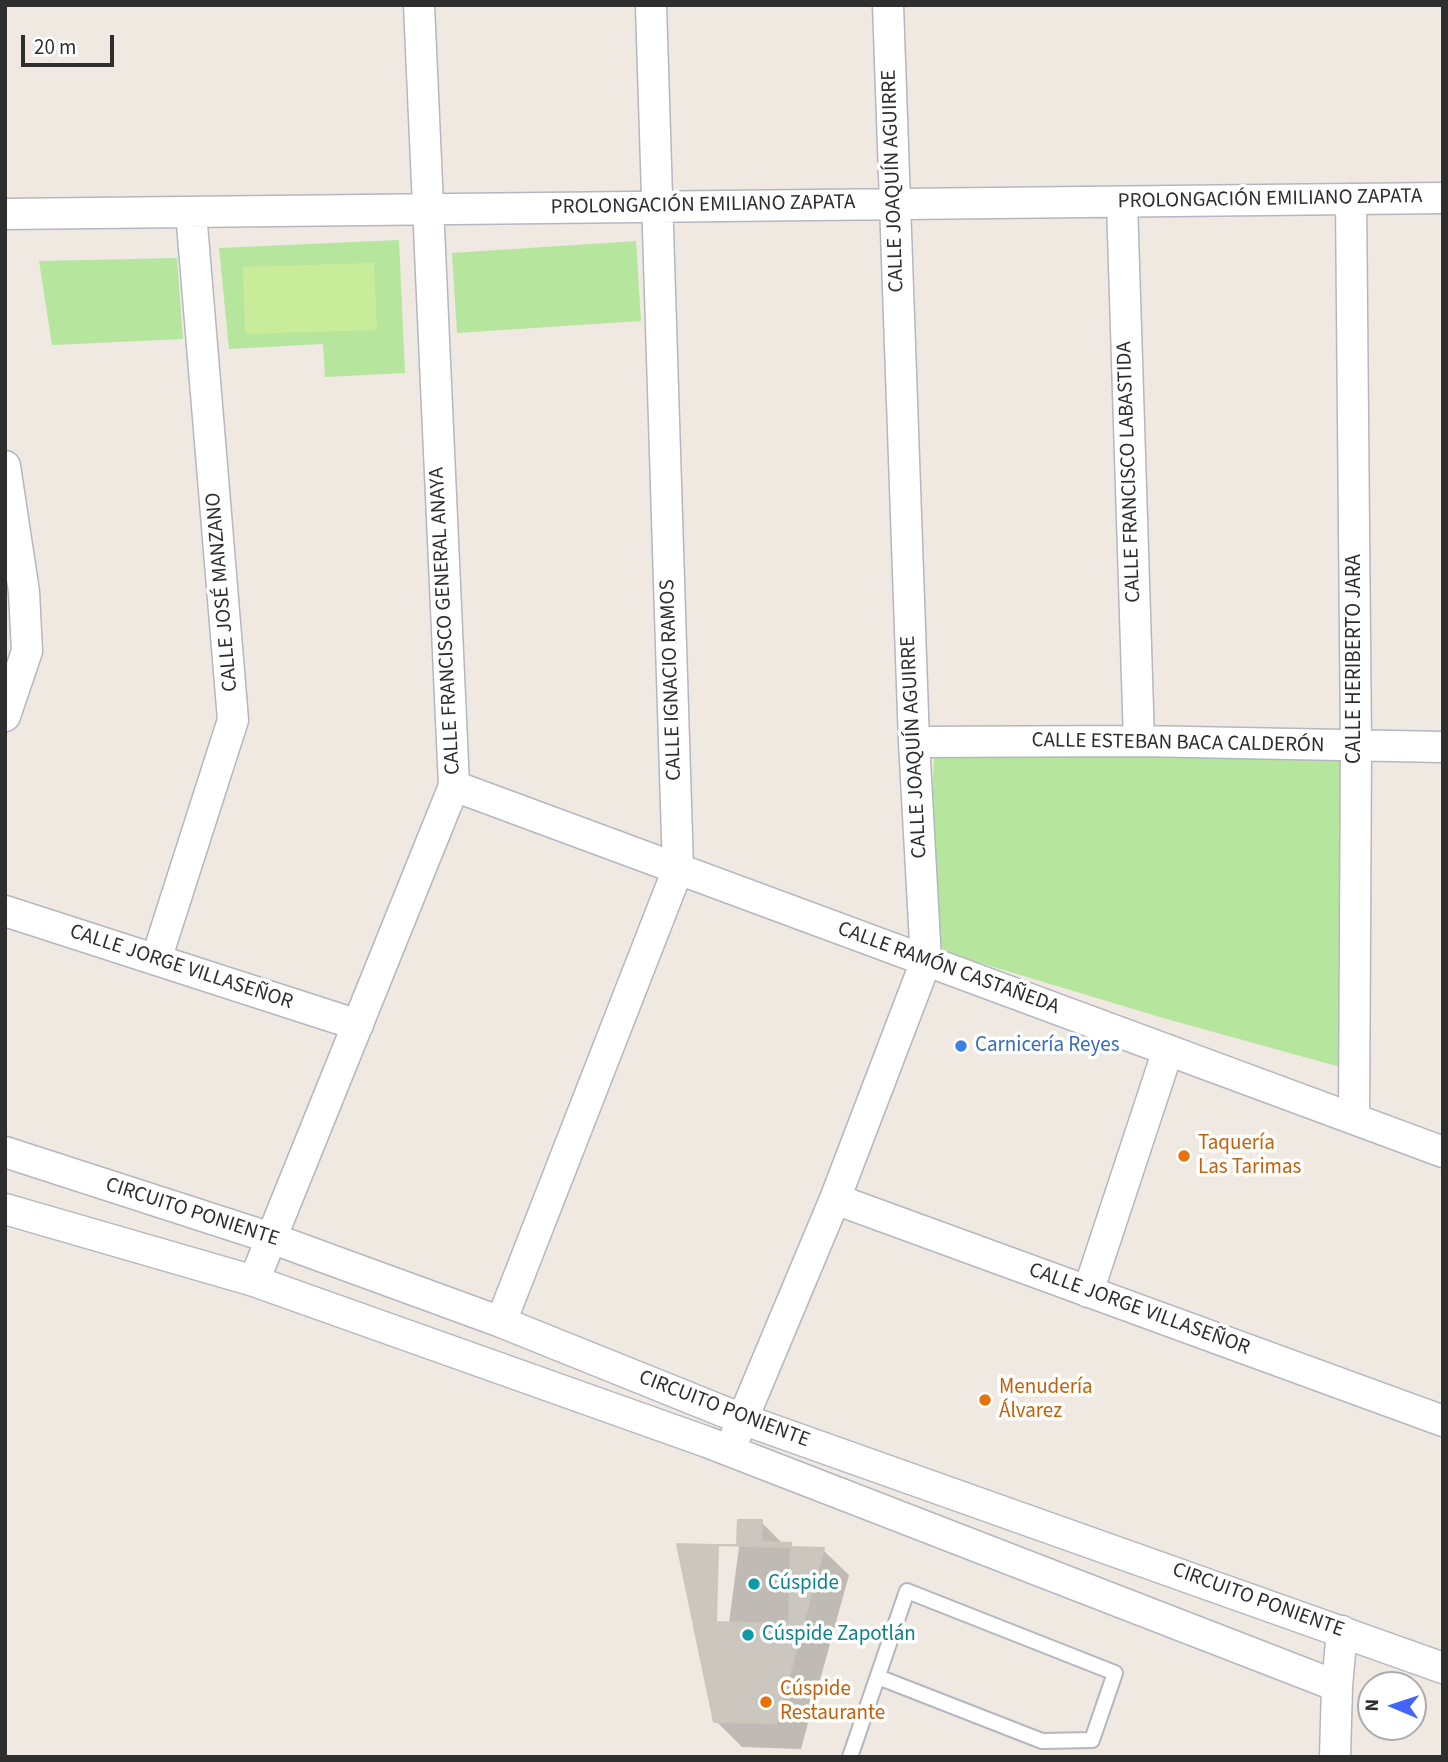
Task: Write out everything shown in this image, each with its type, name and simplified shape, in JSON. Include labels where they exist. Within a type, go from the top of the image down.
[{"type":"street","name":"CALLE FRANCISCO GENERAL ANAYA","points":[[254,1281],[454,786],[419,5]]},
{"type":"street","name":"CALLE IGNACIO RAMOS","points":[[501,1322],[678,869],[651,5]]},
{"type":"street","name":"CALLE JOAQUÍN AGUIRRE","points":[[729,1451],[835,1199],[926,961],[914,742],[888,5]]},
{"type":"street","name":"PROLONGACIÓN EMILIANO ZAPATA","points":[[5,214],[1443,198]]},
{"type":"street","name":"CALLE HERIBERTO JARA","points":[[1351,200],[1356,746],[1353,1119]]},
{"type":"street","name":"CALLE FRANCISCO LABASTIDA","points":[[1122,202],[1139,741]]},
{"type":"street","name":"CALLE JOSÉ MANZANO","points":[[156,960],[233,720],[191,212]]},
{"type":"street","points":[[5,466],[24,592],[27,651],[5,716]]},
{"type":"street","name":"CALLE ESTEBAN BACA CALDERÓN","points":[[914,742],[1139,741],[1443,747]]},
{"type":"street","name":"CALLE RAMÓN CASTAÑEDA","points":[[454,786],[1443,1152]]},
{"type":"street","name":"CALLE JORGE VILLASEÑOR","points":[[5,911],[358,1025]]},
{"type":"street","points":[[1088,1292],[1168,1050]]},
{"type":"street","name":"CIRCUITO PONIENTE","points":[[5,1152],[271,1238],[501,1322],[743,1419],[1443,1668]]},
{"type":"street","name":"CALLE JORGE VILLASEÑOR","points":[[835,1199],[1443,1421]]},
{"type":"street","name":"CIRCUITO PONIENTE","points":[[5,1209],[254,1281],[729,1451],[1337,1686]]},
{"type":"street","points":[[1335,1757],[1342,1631]]},
{"type":"lane","points":[[850,1757],[906,1591],[1115,1673],[1092,1740],[1042,1741],[878,1677]]},
{"type":"green space","points":[[399,240],[405,373],[325,377],[323,344],[229,349],[219,248]]},
{"type":"green space","points":[[636,241],[641,321],[457,333],[452,253]]},
{"type":"green space","points":[[177,258],[183,339],[52,345],[39,261]]},
{"type":"green space","points":[[374,263],[377,330],[245,334],[243,267]]},
{"type":"green space","points":[[934,747],[1340,749],[1344,1068],[1163,1018],[924,946],[931,863]]},
{"type":"building","name":"Cúspide","points":[[738,1520],[762,1520],[761,1542],[791,1543],[789,1624],[716,1622],[718,1545],[737,1545]]},
{"type":"building","name":"Cúspide Zapotlán","points":[[677,1544],[824,1548],[776,1723],[714,1722]]},
{"type":"place","name":"Carnicería Reyes","points":[[961,1046]]},
{"type":"place","name":"Taquería Las Tarimas","points":[[1184,1156]]},
{"type":"place","name":"Menudería Álvarez","points":[[985,1400]]},
{"type":"place","name":"Cúspide","points":[[754,1584]]},
{"type":"place","name":"Cúspide Zapotlán","points":[[748,1635]]},
{"type":"place","name":"Cúspide Restaurante","points":[[766,1702]]}]
